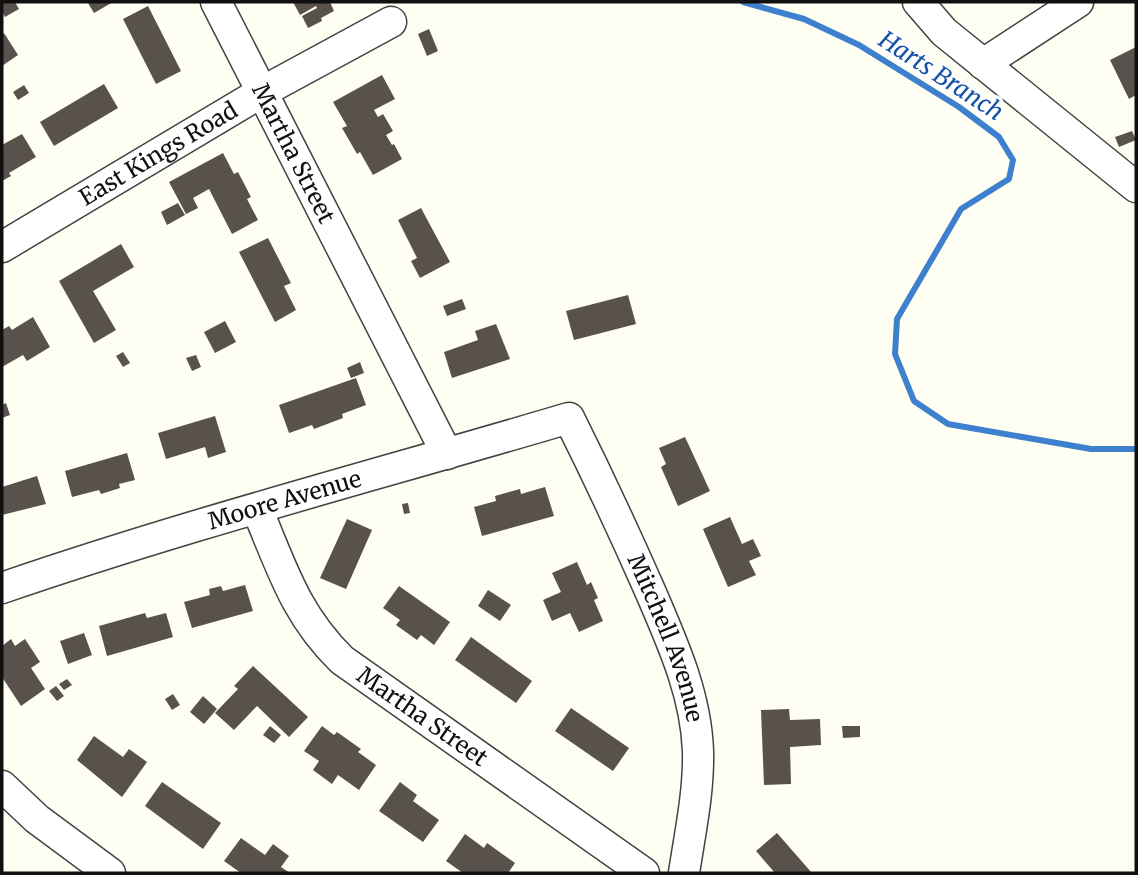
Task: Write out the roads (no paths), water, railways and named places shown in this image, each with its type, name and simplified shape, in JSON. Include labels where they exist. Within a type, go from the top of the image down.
[{"type":"street","name":"Martha Street","points":[[216,2],[447,454]]},
{"type":"street","points":[[918,2],[944,32],[1136,187]]},
{"type":"street","points":[[983,64],[1078,2]]},
{"type":"street","name":"East Kings Road","points":[[2,247],[262,92],[391,22]]},
{"type":"street","name":"Moore Avenue","points":[[2,588],[257,509],[569,418]]},
{"type":"street","name":"Mitchell Avenue","points":[[569,418],[637,560],[688,688],[698,751],[694,809],[684,873]]},
{"type":"street","name":"Martha Street","points":[[257,509],[296,603],[311,626],[342,660],[645,873]]},
{"type":"street","points":[[2,786],[37,819],[110,873]]},
{"type":"waterway","name":"Harts Branch","points":[[743,2],[804,19],[859,45],[959,107],[999,137],[1013,160],[1009,179],[961,209],[897,319],[895,354],[914,401],[948,424],[1091,449],[1136,449]]}]
